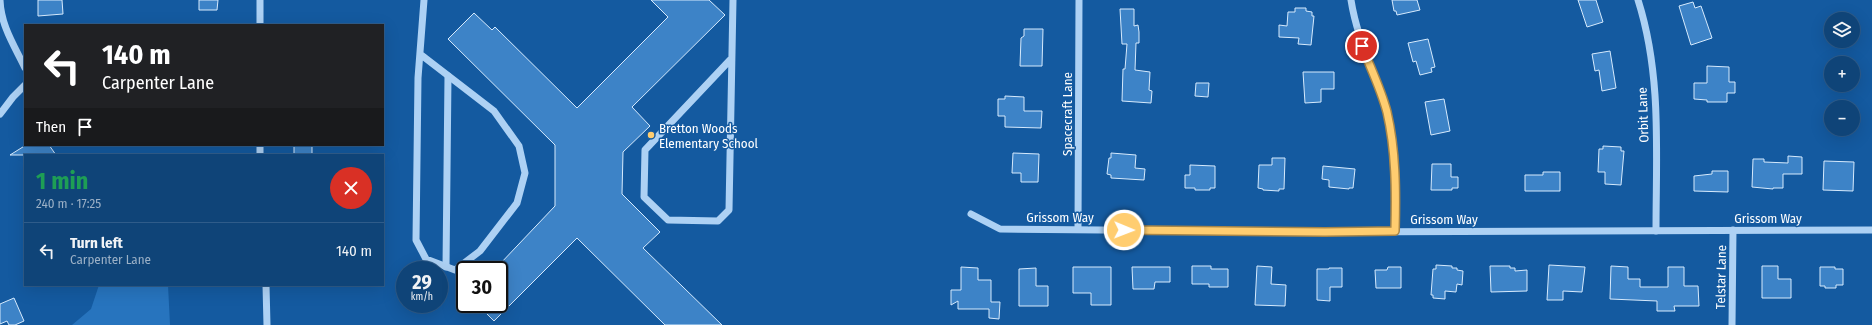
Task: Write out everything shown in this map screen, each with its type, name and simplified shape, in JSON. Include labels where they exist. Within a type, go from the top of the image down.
[{"type":"street","points":[[0,0],[0,13],[9,38],[24,66]]},
{"type":"street","points":[[260,0],[260,24]]},
{"type":"street","points":[[424,0],[420,54],[416,240],[426,259],[432,261]]},
{"type":"street","points":[[730,60],[645,150],[644,197],[668,220],[718,221],[729,210],[730,60],[733,0]]},
{"type":"street","name":"Spacecraft Lane","points":[[1078,229],[1080,0]]},
{"type":"street","points":[[1351,0],[1362,46],[1386,110],[1392,138],[1396,175],[1395,231]]},
{"type":"street","name":"Orbit Lane","points":[[1638,0],[1645,22],[1654,77],[1656,104],[1656,231]]},
{"type":"street","points":[[420,54],[494,111],[519,146],[525,173],[517,203],[480,252],[455,270],[448,267]]},
{"type":"street","points":[[446,261],[448,76]]},
{"type":"street","points":[[0,114],[24,86]]},
{"type":"street","name":"Grissom Way","points":[[971,214],[1000,229],[1325,232],[1872,230]]},
{"type":"street","name":"Telstar Lane","points":[[1732,325],[1733,230]]},
{"type":"street","points":[[266,286],[267,325]]},
{"type":"shaded area","points":[[99,286],[168,286],[170,325],[72,325],[91,309]]},
{"type":"building","points":[[38,0],[62,0],[63,14],[38,16]]},
{"type":"building","points":[[199,0],[218,0],[217,10],[199,10]]},
{"type":"building","points":[[651,0],[709,0],[725,15],[632,107],[650,126],[623,152],[622,194],[660,232],[643,248],[722,325],[665,325],[577,238],[508,307],[508,261],[503,261],[555,206],[555,145],[448,39],[474,13],[492,30],[495,27],[577,108],[668,17]]},
{"type":"building","points":[[1392,0],[1417,0],[1420,10],[1397,15],[1396,11],[1394,11]]},
{"type":"building","points":[[1578,0],[1596,0],[1603,22],[1587,27]]},
{"type":"building","points":[[1693,2],[1695,8],[1701,6],[1712,38],[1691,45],[1679,6]]},
{"type":"building","points":[[1295,8],[1306,8],[1306,11],[1312,12],[1312,16],[1314,16],[1311,45],[1298,44],[1299,38],[1279,37],[1279,25],[1287,26],[1288,12],[1295,12]]},
{"type":"building","points":[[1120,9],[1134,9],[1134,26],[1138,25],[1139,32],[1139,43],[1136,43],[1135,70],[1150,72],[1149,90],[1152,91],[1151,103],[1122,101],[1123,69],[1125,69],[1127,44],[1122,44]]},
{"type":"building","points":[[1024,29],[1043,29],[1042,66],[1020,66],[1021,38],[1024,36]]},
{"type":"building","points":[[1428,39],[1435,67],[1431,68],[1432,72],[1420,75],[1416,61],[1413,62],[1408,43]]},
{"type":"building","points":[[1610,51],[1616,88],[1602,91],[1599,70],[1595,71],[1592,54]]},
{"type":"building","points":[[1707,66],[1729,67],[1729,82],[1735,82],[1735,93],[1727,93],[1727,102],[1707,102],[1707,100],[1694,99],[1694,83],[1707,83]]},
{"type":"building","points":[[1303,72],[1334,72],[1334,89],[1321,89],[1321,102],[1305,103]]},
{"type":"building","points":[[1196,83],[1209,83],[1208,97],[1195,96]]},
{"type":"building","points":[[1005,96],[1024,97],[1024,111],[1042,111],[1041,128],[1005,127],[1005,116],[998,116],[998,99],[1005,99]]},
{"type":"building","points":[[1444,99],[1450,131],[1431,135],[1425,102]]},
{"type":"building","points":[[24,146],[50,146],[55,154],[24,154],[10,155]]},
{"type":"building","points":[[294,146],[312,146],[312,154],[294,154]]},
{"type":"building","points":[[1603,146],[1621,147],[1621,151],[1624,151],[1621,185],[1605,184],[1605,172],[1598,172],[1599,149],[1603,149]]},
{"type":"building","points":[[1013,153],[1039,154],[1038,182],[1021,182],[1021,173],[1012,173]]},
{"type":"building","points":[[1111,153],[1136,155],[1135,168],[1145,169],[1144,180],[1111,178],[1111,175],[1107,174]]},
{"type":"building","points":[[1788,156],[1802,157],[1802,174],[1783,174],[1783,188],[1773,189],[1752,187],[1753,159],[1764,159],[1764,162],[1788,163]]},
{"type":"building","points":[[1272,158],[1285,158],[1284,189],[1279,189],[1279,191],[1263,190],[1258,188],[1259,165],[1272,165]]},
{"type":"building","points":[[1824,161],[1854,162],[1853,191],[1823,190]]},
{"type":"building","points":[[1432,164],[1451,164],[1451,177],[1458,177],[1458,188],[1452,188],[1452,190],[1431,190]]},
{"type":"building","points":[[1190,165],[1215,166],[1215,188],[1210,188],[1210,190],[1195,190],[1195,188],[1185,188],[1185,175],[1190,175]]},
{"type":"building","points":[[1323,166],[1355,169],[1353,188],[1329,187],[1329,180],[1322,179]]},
{"type":"building","points":[[1712,171],[1728,171],[1728,192],[1694,191],[1694,176],[1712,174]]},
{"type":"building","points":[[1543,172],[1560,172],[1560,191],[1525,191],[1525,175],[1543,175]]},
{"type":"building","points":[[1436,265],[1452,266],[1452,268],[1457,268],[1457,270],[1463,271],[1462,285],[1457,284],[1456,292],[1445,291],[1445,299],[1433,298],[1433,295],[1431,295],[1433,269],[1436,269]]},
{"type":"building","points":[[1549,265],[1585,267],[1582,292],[1563,291],[1563,300],[1547,300]]},
{"type":"building","points":[[1192,266],[1211,266],[1211,269],[1228,269],[1228,287],[1209,287],[1209,284],[1192,284]]},
{"type":"building","points":[[1257,266],[1272,267],[1271,284],[1286,285],[1285,306],[1255,305]]},
{"type":"building","points":[[1490,266],[1510,266],[1510,268],[1515,268],[1515,271],[1527,270],[1527,291],[1491,292]]},
{"type":"building","points":[[1611,266],[1628,267],[1628,279],[1640,279],[1640,287],[1668,287],[1668,267],[1684,267],[1684,286],[1698,286],[1699,306],[1674,306],[1675,311],[1657,311],[1657,301],[1610,299]]},
{"type":"building","points":[[1762,266],[1778,266],[1778,279],[1791,279],[1791,298],[1762,298]]},
{"type":"building","points":[[961,267],[978,268],[978,280],[991,280],[991,302],[1000,302],[999,319],[989,318],[989,309],[958,309],[958,301],[951,305],[951,290],[961,290]]},
{"type":"building","points":[[1073,267],[1111,267],[1111,305],[1091,305],[1091,293],[1073,293]]},
{"type":"building","points":[[1132,267],[1170,267],[1170,282],[1155,282],[1154,289],[1133,289]]},
{"type":"building","points":[[1388,267],[1401,267],[1401,288],[1376,288],[1375,270],[1387,270]]},
{"type":"building","points":[[1820,267],[1835,267],[1835,269],[1843,269],[1843,285],[1836,285],[1836,288],[1825,288],[1825,286],[1820,286]]},
{"type":"building","points":[[1036,268],[1036,286],[1048,286],[1048,306],[1019,306],[1019,269]]},
{"type":"building","points":[[1342,268],[1342,287],[1330,287],[1330,301],[1317,300],[1317,269]]},
{"type":"building","points":[[14,298],[24,321],[15,325],[9,325],[7,321],[0,324],[0,304]]},
{"type":"building","points":[[486,313],[502,313],[494,321]]},
{"type":"place","name":"Bretton Woods Elementary School","points":[[651,135]]},
{"type":"route","points":[[1124,230],[1325,232],[1395,231],[1396,175],[1392,138],[1386,110],[1362,46]]}]
